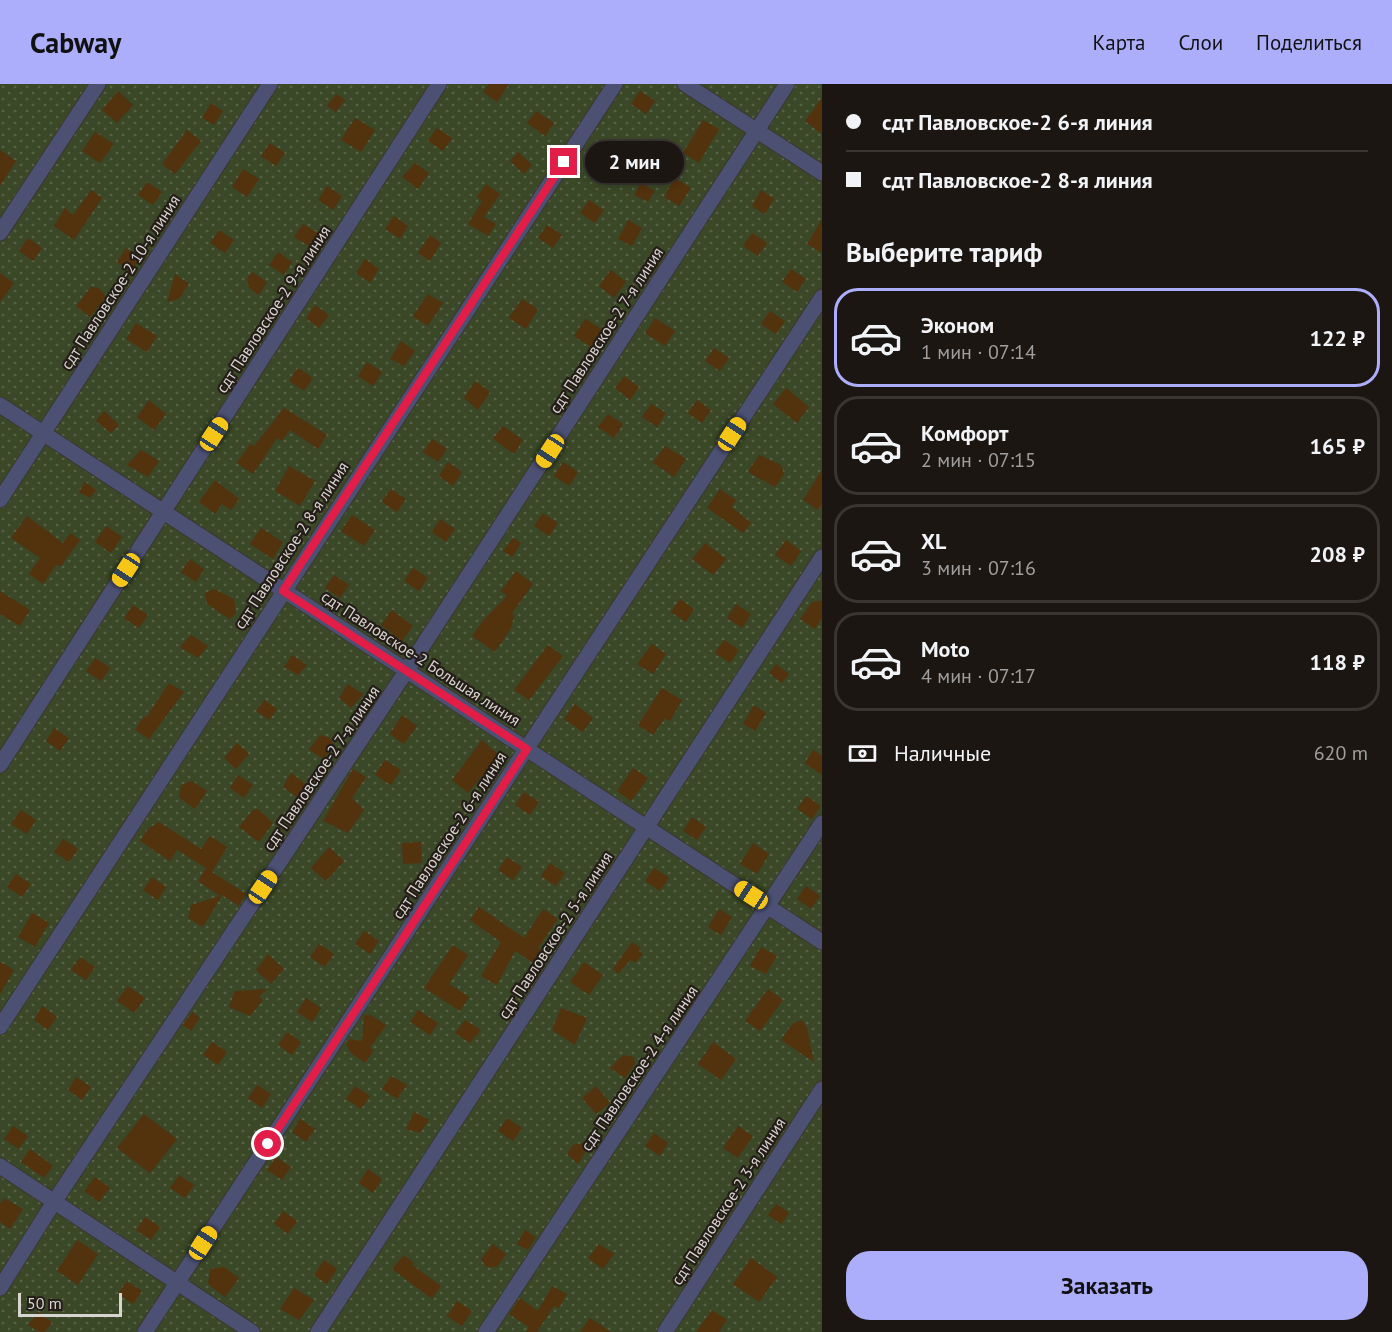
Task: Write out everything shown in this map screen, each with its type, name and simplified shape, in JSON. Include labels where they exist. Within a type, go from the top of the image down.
[{"type":"street","points":[[0,233],[98,84]]},
{"type":"street","name":"сдт Павловское-2 10-я линия","points":[[0,500],[270,84]]},
{"type":"street","name":"сдт Павловское-2 9-я линия","points":[[0,765],[439,84]]},
{"type":"street","name":"сдт Павловское-2 8-я линия","points":[[0,1027],[615,84]]},
{"type":"street","points":[[685,84],[822,173]]},
{"type":"street","name":"сдт Павловское-2 7-я линия","points":[[0,1288],[54,1202],[407,670],[787,84]]},
{"type":"street","name":"сдт Павловское-2 6-я линия","points":[[145,1332],[822,297]]},
{"type":"street","name":"сдт Павловское-2 Большая линия","points":[[0,405],[822,942]]},
{"type":"street","name":"сдт Павловское-2 5-я линия","points":[[318,1332],[822,557]]},
{"type":"street","name":"сдт Павловское-2 4-я линия","points":[[486,1332],[822,824]]},
{"type":"street","name":"сдт Павловское-2 3-я линия","points":[[665,1332],[822,1089]]},
{"type":"street","points":[[0,1166],[252,1332]]},
{"type":"green space","points":[[0,84],[822,84],[822,1332],[0,1332]]},
{"type":"building","points":[[489,84],[509,84],[497,102],[483,92]]},
{"type":"building","points":[[118,91],[133,105],[117,123],[102,110]]},
{"type":"building","points":[[640,91],[655,101],[646,114],[631,104]]},
{"type":"building","points":[[336,94],[345,100],[336,112],[327,106]]},
{"type":"building","points":[[822,98],[822,134],[805,121]]},
{"type":"building","points":[[211,103],[223,111],[214,125],[202,118]]},
{"type":"building","points":[[536,111],[554,123],[545,136],[527,123]]},
{"type":"building","points":[[355,118],[375,130],[361,152],[341,140]]},
{"type":"building","points":[[703,120],[719,129],[699,163],[683,153]]},
{"type":"building","points":[[437,128],[452,138],[443,151],[428,141]]},
{"type":"building","points":[[187,130],[201,141],[175,174],[162,164]]},
{"type":"building","points":[[95,132],[114,144],[100,163],[82,151]]},
{"type":"building","points":[[270,143],[285,153],[276,166],[261,156]]},
{"type":"building","points":[[0,150],[16,161],[0,186]]},
{"type":"building","points":[[518,152],[532,165],[524,174],[510,161]]},
{"type":"building","points":[[415,163],[429,173],[418,189],[402,177]]},
{"type":"building","points":[[243,169],[259,179],[247,197],[232,187]]},
{"type":"building","points":[[675,178],[691,188],[679,206],[664,197]]},
{"type":"building","points":[[147,182],[162,192],[153,205],[138,195]]},
{"type":"building","points":[[641,183],[655,191],[648,202],[634,195]]},
{"type":"building","points":[[486,184],[500,194],[484,217],[496,224],[488,236],[468,224],[482,201],[477,197]]},
{"type":"building","points":[[327,186],[342,196],[333,210],[318,200]]},
{"type":"building","points":[[91,190],[102,198],[74,240],[54,226],[65,208],[73,215]]},
{"type":"building","points":[[761,190],[774,199],[765,214],[752,206]]},
{"type":"building","points":[[589,200],[604,210],[595,223],[580,213]]},
{"type":"building","points":[[394,216],[408,226],[400,239],[385,229]]},
{"type":"building","points":[[822,219],[822,253],[807,244]]},
{"type":"building","points":[[628,220],[642,228],[632,246],[618,239]]},
{"type":"building","points":[[303,224],[318,233],[309,246],[294,237]]},
{"type":"building","points":[[547,225],[562,235],[553,248],[538,238]]},
{"type":"building","points":[[219,230],[234,240],[225,253],[210,243]]},
{"type":"building","points":[[752,233],[767,243],[758,256],[743,246]]},
{"type":"building","points":[[430,235],[441,243],[430,261],[418,253]]},
{"type":"building","points":[[28,238],[42,248],[33,261],[19,251]]},
{"type":"building","points":[[126,248],[140,258],[131,272],[117,262]]},
{"type":"building","points":[[278,252],[292,262],[284,275],[269,265]]},
{"type":"building","points":[[365,259],[379,269],[370,283],[356,273]]},
{"type":"building","points":[[791,269],[806,279],[797,292],[782,282]]},
{"type":"building","points":[[611,270],[626,282],[614,298],[599,286]]},
{"type":"building","points":[[252,272],[267,282],[259,295],[249,288],[247,279]]},
{"type":"building","points":[[0,273],[14,283],[0,302]]},
{"type":"building","points":[[175,274],[189,284],[179,299],[167,302]]},
{"type":"building","points":[[91,287],[99,288],[106,297],[90,317],[76,306]]},
{"type":"building","points":[[428,294],[443,303],[428,326],[413,316]]},
{"type":"building","points":[[522,299],[538,309],[526,329],[509,318]]},
{"type":"building","points":[[315,305],[329,315],[319,328],[306,318]]},
{"type":"building","points":[[770,311],[785,321],[776,334],[761,324]]},
{"type":"building","points":[[655,318],[675,331],[665,346],[645,333]]},
{"type":"building","points":[[585,319],[603,330],[591,347],[574,336]]},
{"type":"building","points":[[136,323],[157,336],[147,352],[126,339]]},
{"type":"building","points":[[401,341],[415,351],[404,366],[390,359]]},
{"type":"building","points":[[714,348],[729,358],[720,371],[705,361]]},
{"type":"building","points":[[367,362],[382,372],[373,386],[358,376]]},
{"type":"building","points":[[298,368],[313,378],[304,391],[289,381]]},
{"type":"building","points":[[624,376],[639,387],[630,400],[615,388]]},
{"type":"building","points":[[475,381],[490,392],[478,410],[464,398]]},
{"type":"building","points":[[786,388],[809,407],[797,423],[773,404]]},
{"type":"building","points":[[149,400],[166,414],[154,430],[137,417]]},
{"type":"building","points":[[697,400],[711,410],[702,423],[688,413]]},
{"type":"building","points":[[651,404],[666,413],[657,427],[642,417]]},
{"type":"building","points":[[284,408],[327,435],[318,449],[290,430],[282,441],[277,438],[253,474],[237,463],[250,444],[254,446]]},
{"type":"building","points":[[104,411],[119,425],[111,433],[96,421]]},
{"type":"building","points":[[608,414],[623,424],[614,438],[598,427]]},
{"type":"building","points":[[503,426],[523,440],[514,454],[493,439]]},
{"type":"building","points":[[432,439],[447,449],[438,462],[423,452]]},
{"type":"building","points":[[665,446],[686,459],[674,477],[653,463]]},
{"type":"building","points":[[141,450],[159,461],[148,477],[127,465]]},
{"type":"building","points":[[759,455],[781,465],[784,474],[775,487],[748,472]]},
{"type":"building","points":[[448,462],[462,472],[453,486],[439,476]]},
{"type":"building","points":[[563,462],[578,472],[569,486],[554,476]]},
{"type":"building","points":[[289,466],[315,481],[300,506],[275,491]]},
{"type":"building","points":[[822,470],[822,504],[818,510],[803,500]]},
{"type":"building","points":[[215,480],[239,499],[231,510],[222,504],[215,514],[199,502]]},
{"type":"building","points":[[85,482],[96,490],[90,498],[79,492]]},
{"type":"building","points":[[391,489],[406,499],[397,512],[382,502]]},
{"type":"building","points":[[720,489],[736,500],[732,507],[751,523],[743,533],[707,508]]},
{"type":"building","points":[[543,513],[558,523],[549,536],[534,526]]},
{"type":"building","points":[[352,515],[375,530],[364,546],[341,531]]},
{"type":"building","points":[[27,516],[63,543],[70,533],[80,540],[61,566],[56,565],[43,584],[29,574],[40,558],[11,538]]},
{"type":"building","points":[[440,519],[455,529],[446,542],[432,532]]},
{"type":"building","points":[[106,526],[122,537],[111,553],[95,542]]},
{"type":"building","points":[[261,528],[283,542],[273,559],[250,544]]},
{"type":"building","points":[[513,538],[521,543],[512,557],[503,551]]},
{"type":"building","points":[[786,540],[801,551],[791,566],[775,555]]},
{"type":"building","points":[[705,543],[726,559],[713,575],[692,559]]},
{"type":"building","points":[[190,559],[204,569],[196,582],[181,572]]},
{"type":"building","points":[[413,568],[428,578],[419,591],[404,581]]},
{"type":"building","points":[[516,571],[533,584],[512,613],[514,616],[511,628],[495,652],[472,636],[485,618],[507,596],[501,591]]},
{"type":"building","points":[[334,575],[349,585],[340,598],[325,588]]},
{"type":"building","points":[[214,589],[234,599],[236,613],[230,619],[207,604],[205,593]]},
{"type":"building","points":[[0,591],[30,610],[20,626],[0,614]]},
{"type":"building","points":[[680,599],[694,609],[686,622],[671,612]]},
{"type":"building","points":[[822,601],[822,618],[815,629],[800,619],[812,602]]},
{"type":"building","points":[[736,604],[751,614],[742,628],[727,618]]},
{"type":"building","points":[[133,605],[148,615],[139,628],[124,618]]},
{"type":"building","points":[[392,610],[413,626],[402,641],[381,625]]},
{"type":"building","points":[[191,635],[208,646],[198,658],[180,647]]},
{"type":"building","points":[[724,640],[739,650],[730,663],[715,653]]},
{"type":"building","points":[[652,644],[666,654],[653,674],[637,664]]},
{"type":"building","points":[[548,645],[563,656],[529,700],[514,690]]},
{"type":"building","points":[[292,655],[307,665],[298,675],[284,667]]},
{"type":"building","points":[[95,658],[110,668],[101,681],[86,671]]},
{"type":"building","points":[[776,664],[789,674],[782,683],[769,673]]},
{"type":"building","points":[[169,683],[184,692],[149,739],[135,730],[144,716],[146,718]]},
{"type":"building","points":[[348,684],[363,694],[351,708],[339,698]]},
{"type":"building","points":[[662,688],[682,700],[670,721],[665,718],[653,735],[638,725]]},
{"type":"building","points":[[264,700],[277,709],[269,720],[256,711]]},
{"type":"building","points":[[575,704],[593,718],[583,732],[564,719]]},
{"type":"building","points":[[754,705],[766,713],[755,731],[743,724]]},
{"type":"building","points":[[402,715],[417,726],[404,744],[390,734]]},
{"type":"building","points":[[54,728],[69,738],[60,751],[46,741]]},
{"type":"building","points":[[320,735],[330,738],[334,745],[324,759],[309,750]]},
{"type":"building","points":[[482,740],[499,755],[468,793],[452,780]]},
{"type":"building","points":[[237,743],[249,754],[236,769],[224,758]]},
{"type":"building","points":[[813,750],[822,756],[822,775],[805,763]]},
{"type":"building","points":[[385,760],[401,770],[391,785],[375,775]]},
{"type":"building","points":[[633,768],[648,778],[631,801],[617,791]]},
{"type":"building","points":[[353,769],[366,777],[352,798],[364,810],[348,833],[323,821]]},
{"type":"building","points":[[291,773],[306,784],[297,797],[283,787]]},
{"type":"building","points":[[238,775],[253,785],[244,798],[230,788]]},
{"type":"building","points":[[192,781],[207,791],[195,809],[179,797],[181,785]]},
{"type":"building","points":[[524,792],[539,802],[530,815],[515,805]]},
{"type":"building","points":[[806,796],[821,806],[812,819],[797,809]]},
{"type":"building","points":[[258,809],[273,823],[259,842],[239,827],[253,810]]},
{"type":"building","points":[[21,810],[36,820],[27,834],[11,824]]},
{"type":"building","points":[[692,817],[706,827],[697,840],[683,831]]},
{"type":"building","points":[[159,822],[201,849],[210,836],[227,847],[212,872],[246,894],[239,906],[222,895],[203,927],[188,918],[191,905],[220,896],[198,881],[206,868],[177,850],[170,861],[140,841],[148,829]]},
{"type":"building","points":[[63,839],[78,849],[69,862],[54,852]]},
{"type":"building","points":[[421,842],[422,863],[403,864],[402,843]]},
{"type":"building","points":[[753,843],[769,854],[757,874],[740,864]]},
{"type":"building","points":[[329,847],[344,861],[326,881],[311,868]]},
{"type":"building","points":[[507,857],[522,867],[513,880],[498,870]]},
{"type":"building","points":[[550,863],[565,873],[556,886],[541,876]]},
{"type":"building","points":[[654,868],[669,878],[660,891],[645,881]]},
{"type":"building","points":[[16,874],[31,884],[22,897],[7,887]]},
{"type":"building","points":[[152,877],[166,887],[158,900],[143,890]]},
{"type":"building","points":[[806,886],[820,896],[811,909],[797,899]]},
{"type":"building","points":[[479,907],[524,938],[543,909],[558,919],[538,948],[543,951],[535,964],[515,951],[497,985],[481,976],[501,942],[470,920]]},
{"type":"building","points":[[719,909],[732,917],[721,935],[708,927]]},
{"type":"building","points":[[32,913],[49,923],[35,947],[18,937]]},
{"type":"building","points":[[364,931],[379,941],[370,954],[355,944]]},
{"type":"building","points":[[632,942],[641,948],[639,951],[643,954],[635,963],[630,960],[618,974],[613,969]]},
{"type":"building","points":[[319,944],[334,954],[325,967],[310,957]]},
{"type":"building","points":[[453,945],[468,955],[449,984],[469,997],[460,1011],[424,988]]},
{"type":"building","points":[[761,947],[777,956],[766,974],[750,966]]},
{"type":"building","points":[[268,954],[284,969],[271,984],[256,970]]},
{"type":"building","points":[[80,957],[95,967],[86,980],[71,970]]},
{"type":"building","points":[[0,962],[14,970],[0,994]]},
{"type":"building","points":[[584,962],[603,975],[589,995],[570,982]]},
{"type":"building","points":[[128,986],[145,998],[134,1013],[117,1001]]},
{"type":"building","points":[[267,989],[259,997],[263,1000],[250,1016],[229,1007],[235,991]]},
{"type":"building","points":[[768,989],[783,1000],[760,1031],[745,1021]]},
{"type":"building","points":[[306,998],[321,1008],[312,1022],[297,1012]]},
{"type":"building","points":[[42,1006],[57,1017],[48,1030],[34,1020]]},
{"type":"building","points":[[561,1008],[587,1018],[575,1045],[552,1030]]},
{"type":"building","points":[[418,1010],[438,1023],[430,1035],[410,1022]]},
{"type":"building","points":[[192,1012],[200,1018],[191,1031],[183,1025]]},
{"type":"building","points":[[364,1015],[371,1015],[386,1025],[370,1048],[374,1050],[365,1063],[351,1053],[346,1044],[350,1039],[362,1041]]},
{"type":"building","points":[[465,1020],[481,1030],[470,1043],[455,1033]]},
{"type":"building","points":[[802,1020],[807,1028],[814,1062],[781,1040],[793,1023]]},
{"type":"building","points":[[287,1032],[301,1042],[292,1055],[278,1045]]},
{"type":"building","points":[[212,1042],[227,1052],[218,1065],[203,1055]]},
{"type":"building","points":[[713,1042],[736,1059],[721,1080],[698,1064]]},
{"type":"building","points":[[623,1055],[634,1057],[635,1064],[625,1078],[610,1068]]},
{"type":"building","points":[[391,1076],[407,1085],[397,1099],[382,1089]]},
{"type":"building","points":[[76,1077],[91,1087],[82,1100],[68,1090]]},
{"type":"building","points":[[257,1085],[271,1094],[262,1108],[248,1098]]},
{"type":"building","points":[[355,1086],[370,1096],[361,1109],[346,1099]]},
{"type":"building","points":[[596,1086],[610,1103],[596,1114],[582,1098]]},
{"type":"building","points":[[414,1112],[429,1120],[420,1133],[406,1129]]},
{"type":"building","points":[[144,1114],[177,1139],[150,1173],[117,1148]]},
{"type":"building","points":[[507,1118],[522,1128],[513,1141],[498,1131]]},
{"type":"building","points":[[300,1119],[315,1129],[306,1142],[292,1132]]},
{"type":"building","points":[[13,1126],[28,1136],[19,1149],[4,1139]]},
{"type":"building","points":[[738,1126],[753,1136],[738,1158],[723,1148]]},
{"type":"building","points":[[654,1133],[668,1143],[660,1156],[645,1146]]},
{"type":"building","points":[[583,1143],[586,1150],[578,1164],[567,1154],[573,1145]]},
{"type":"building","points":[[30,1149],[53,1166],[44,1178],[21,1162]]},
{"type":"building","points":[[276,1157],[291,1167],[282,1180],[267,1170]]},
{"type":"building","points":[[368,1169],[382,1179],[373,1193],[359,1183]]},
{"type":"building","points":[[179,1175],[194,1185],[185,1198],[170,1188]]},
{"type":"building","points":[[95,1177],[110,1188],[99,1202],[84,1191]]},
{"type":"building","points":[[4,1198],[23,1209],[10,1229],[0,1222],[0,1204]]},
{"type":"building","points":[[776,1204],[789,1213],[781,1224],[768,1215]]},
{"type":"building","points":[[283,1211],[297,1221],[288,1234],[274,1224]]},
{"type":"building","points":[[145,1217],[160,1227],[151,1240],[136,1230]]},
{"type":"building","points":[[525,1230],[536,1237],[528,1250],[517,1244]]},
{"type":"building","points":[[77,1240],[98,1254],[78,1285],[57,1271]]},
{"type":"building","points":[[493,1244],[506,1254],[497,1267],[486,1267],[481,1259]]},
{"type":"building","points":[[599,1244],[614,1254],[603,1269],[588,1258]]},
{"type":"building","points":[[404,1255],[414,1263],[412,1265],[441,1286],[432,1299],[392,1269]]},
{"type":"building","points":[[751,1258],[777,1277],[759,1302],[733,1284]]},
{"type":"building","points":[[324,1260],[337,1269],[327,1284],[314,1275]]},
{"type":"building","points":[[224,1267],[239,1278],[225,1297],[208,1284],[210,1269]]},
{"type":"building","points":[[127,1281],[142,1291],[133,1304],[118,1294]]},
{"type":"building","points":[[552,1286],[567,1294],[559,1308],[554,1306],[537,1332],[526,1332],[529,1327],[509,1314],[520,1298],[538,1311]]},
{"type":"building","points":[[294,1288],[314,1300],[299,1320],[280,1309]]},
{"type":"building","points":[[457,1301],[472,1311],[462,1326],[447,1316]]},
{"type":"building","points":[[712,1310],[727,1320],[719,1332],[696,1332]]},
{"type":"building","points":[[37,1312],[52,1322],[45,1332],[39,1332],[28,1325]]},
{"type":"building","points":[[590,1318],[611,1332],[580,1332]]},
{"type":"route","points":[[268,1144],[527,749],[283,591],[564,162]]}]
